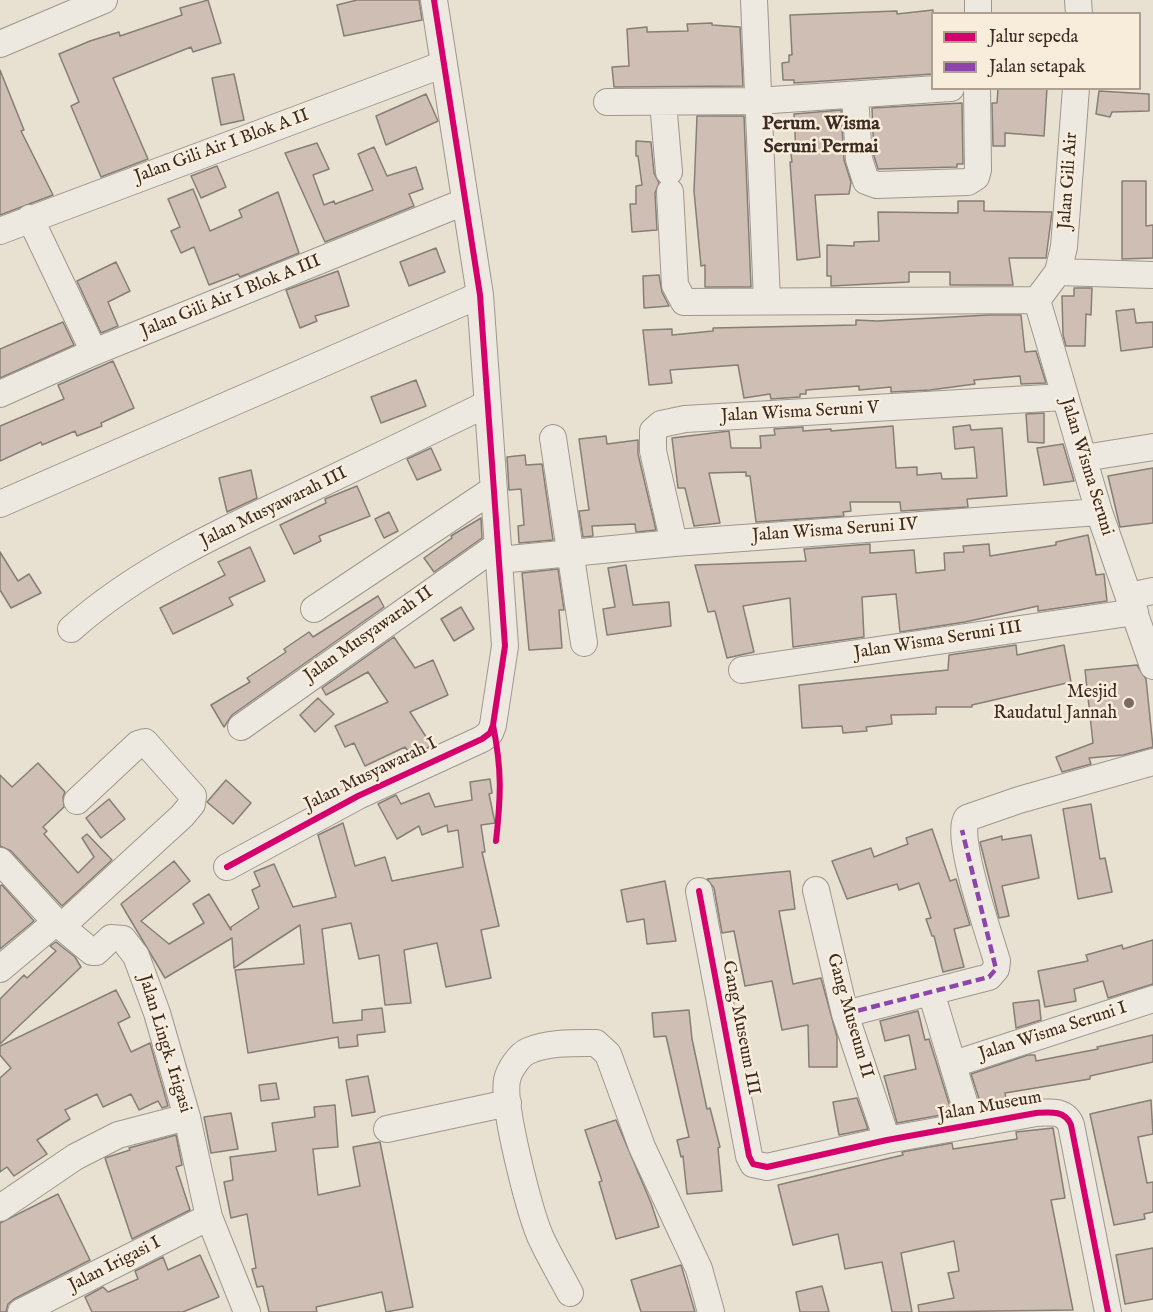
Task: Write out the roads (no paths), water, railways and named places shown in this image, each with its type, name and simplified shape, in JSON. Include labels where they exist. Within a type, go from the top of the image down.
[{"type":"street","points":[[0,45],[104,0]]},
{"type":"street","name":"Jalan Musyawarah I","points":[[227,867],[358,796],[486,736],[493,725],[505,646],[480,296],[434,0]]},
{"type":"street","points":[[754,0],[767,300]]},
{"type":"street","name":"Jalan Gili Air I Blok A II","points":[[0,231],[444,64]]},
{"type":"street","points":[[607,102],[757,101],[931,89]]},
{"type":"street","points":[[855,95],[860,159],[866,181],[877,185],[968,182],[976,177],[978,170],[977,90]]},
{"type":"street","name":"Jalan Gili Air","points":[[1058,272],[1064,247],[1076,90]]},
{"type":"street","points":[[663,102],[675,285],[682,300],[692,303],[767,300],[1036,300],[1058,272],[1153,275]]},
{"type":"street","name":"Jalan Gili Air I Blok A III","points":[[0,394],[94,352],[464,202]]},
{"type":"street","points":[[30,218],[94,352]]},
{"type":"street","points":[[0,504],[480,296]]},
{"type":"street","name":"Jalan Wisma Seruni","points":[[1036,300],[1099,512],[1139,600],[1153,666]]},
{"type":"street","name":"Jalan Wisma Seruni V","points":[[674,543],[653,451],[653,430],[661,424],[685,419],[1064,397]]},
{"type":"street","name":"Jalan Musyawarah III","points":[[71,629],[85,616],[159,566],[232,526],[488,404]]},
{"type":"street","points":[[553,438],[584,644]]},
{"type":"street","points":[[1084,459],[1153,447]]},
{"type":"street","points":[[314,609],[494,489]]},
{"type":"street","name":"Jalan Wisma Seruni IV","points":[[499,552],[572,553],[674,543],[1099,512]]},
{"type":"street","name":"Jalan Musyawarah II","points":[[241,727],[499,552]]},
{"type":"street","name":"Jalan Wisma Seruni III","points":[[742,670],[1139,600]]},
{"type":"street","points":[[0,969],[59,924],[182,816],[192,804],[193,796],[145,742],[138,744],[77,801]]},
{"type":"street","points":[[845,1014],[989,977],[996,969],[962,830],[967,818],[1019,800],[1153,762]]},
{"type":"street","name":"Jalan Lingk. Irigasi","points":[[0,861],[59,924],[92,952],[96,952],[111,938],[117,937],[123,939],[136,956],[157,1012],[187,1117],[209,1217],[247,1312]]},
{"type":"street","name":"Gang Museum II","points":[[816,890],[845,1014],[887,1140]]},
{"type":"street","name":"Gang Museum III","points":[[699,891],[749,1156],[758,1167]]},
{"type":"street","points":[[931,992],[971,1125]]},
{"type":"street","name":"Jalan Wisma Seruni I","points":[[954,1064],[1153,999]]},
{"type":"street","points":[[570,1293],[540,1235],[522,1181],[508,1103],[507,1079],[515,1064],[527,1051],[565,1043],[596,1043],[608,1054],[642,1147],[699,1269],[711,1312]]},
{"type":"street","points":[[387,1129],[508,1103]]},
{"type":"street","name":"Jalan Museum","points":[[758,1167],[767,1167],[887,1140],[1053,1112],[1068,1118],[1108,1312]]},
{"type":"street","points":[[0,1208],[75,1157],[118,1135],[187,1117]]},
{"type":"street","name":"Jalan Irigasi I","points":[[21,1312],[209,1217]]},
{"type":"place","name":"Mesjid Raudatul Jannah","points":[[1129,703]]},
{"type":"district","name":"Perum. Wisma Seruni Permai","points":[[821,136]]}]
